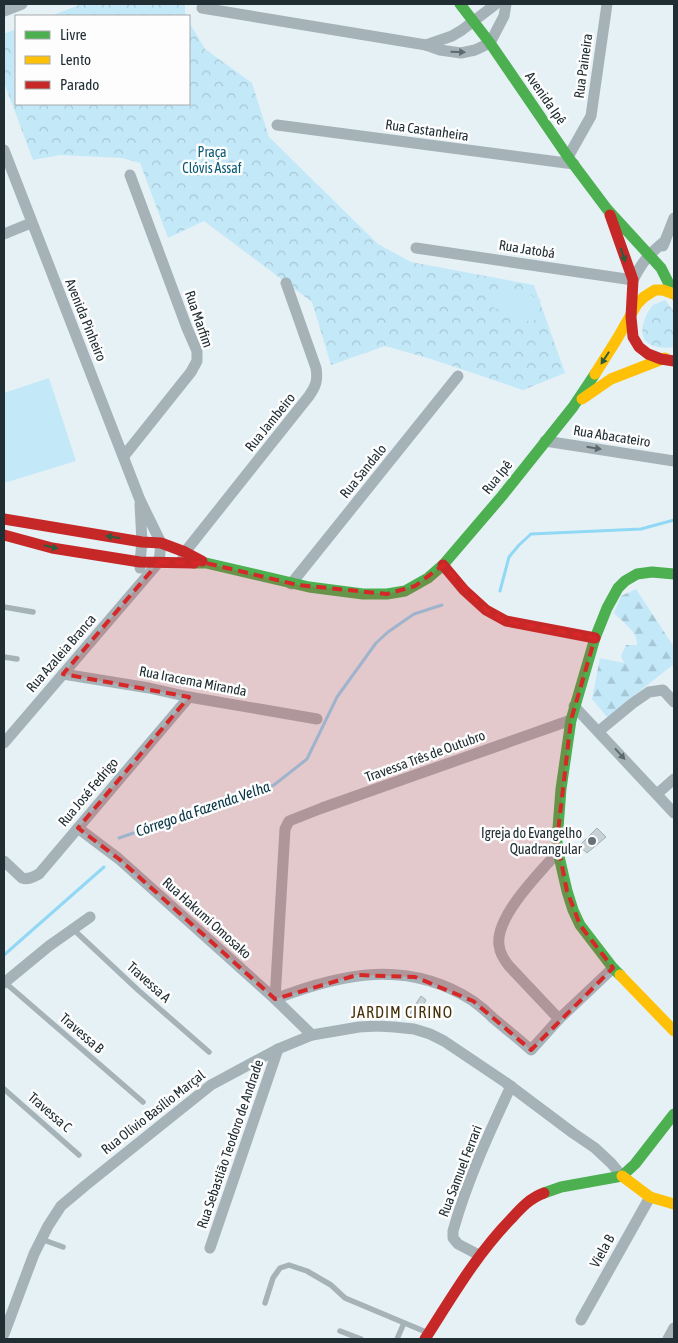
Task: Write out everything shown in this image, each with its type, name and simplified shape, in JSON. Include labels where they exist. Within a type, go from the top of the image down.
[{"type":"main road","name":"Avenida Ipê","points":[[460,4],[607,209],[660,268],[674,294]]},
{"type":"main road","name":"Avenida Ipê","points":[[607,209],[632,280],[631,317],[633,336],[639,347],[661,360]]},
{"type":"main road","name":"Rua Ipê","points":[[4,519],[142,542],[161,543],[183,557],[291,584],[363,594],[387,594],[405,591],[428,578],[443,565],[502,496],[572,407],[631,317],[637,304],[655,290],[663,290],[674,294]]},
{"type":"main road","name":"Rua Ipê","points":[[572,407],[611,378],[674,355]]},
{"type":"main road","points":[[661,360],[674,361]]},
{"type":"main road","points":[[4,535],[52,548],[140,562],[159,562],[183,557]]},
{"type":"main road","points":[[443,565],[464,590],[486,610],[506,621],[595,638]]},
{"type":"main road","points":[[674,574],[652,572],[637,574],[618,588],[607,608],[595,638],[571,720],[561,789],[558,841],[558,852],[567,891],[580,925],[613,968],[674,1031]]},
{"type":"main road","points":[[426,1336],[479,1254],[527,1202],[539,1195],[561,1187],[622,1176],[635,1164],[674,1114]]},
{"type":"main road","points":[[622,1176],[650,1197],[674,1204]]},
{"type":"street","points":[[4,11],[22,4]]},
{"type":"street","points":[[426,45],[452,36],[496,4]]},
{"type":"street","points":[[202,8],[426,45],[440,50],[461,53],[476,50],[490,44],[504,16],[506,4]]},
{"type":"street","name":"Rua Paineira","points":[[571,160],[591,116],[608,4]]},
{"type":"street","name":"Rua Castanheira","points":[[277,125],[571,160]]},
{"type":"street","name":"Avenida Pinheiro","points":[[4,150],[140,500],[161,543]]},
{"type":"street","name":"Rua Marfim","points":[[124,456],[191,372],[196,361],[197,351],[130,175]]},
{"type":"street","points":[[660,268],[665,241],[674,218]]},
{"type":"street","points":[[4,234],[31,223]]},
{"type":"street","points":[[632,280],[649,254],[665,241]]},
{"type":"street","name":"Rua Jatobá","points":[[416,248],[632,280]]},
{"type":"street","name":"Rua Jambeiro","points":[[183,557],[315,387],[318,379],[316,368],[286,283]]},
{"type":"street","name":"Rua Sandalo","points":[[291,584],[458,376]]},
{"type":"street","name":"Rua Abacateiro","points":[[546,441],[674,460]]},
{"type":"street","name":"Avenida Pinheiro","points":[[140,500],[142,542],[140,562]]},
{"type":"street","points":[[159,562],[161,543]]},
{"type":"street","points":[[140,562],[142,582]]},
{"type":"street","name":"Rua Azaleia Branca","points":[[4,743],[159,562]]},
{"type":"street","name":"Rua Iracema Miranda","points":[[63,674],[318,719]]},
{"type":"street","points":[[599,731],[649,692],[663,690],[674,702]]},
{"type":"street","name":"Rua José Fedrigo","points":[[4,861],[22,878],[32,878],[39,874],[189,697]]},
{"type":"street","points":[[574,706],[674,813]]},
{"type":"street","name":"Travessa Três de Outubro","points":[[275,999],[285,829],[289,821],[571,720]]},
{"type":"street","points":[[657,794],[674,779]]},
{"type":"street","name":"Rua Hakumi Omosako","points":[[78,828],[119,859],[275,999],[312,1036]]},
{"type":"street","points":[[558,852],[514,905],[504,922],[499,945],[502,957],[509,966],[559,1019]]},
{"type":"street","points":[[4,982],[49,946],[90,917]]},
{"type":"street","points":[[275,999],[335,979],[357,975],[384,974],[415,977],[446,986],[473,1001],[531,1050],[559,1019],[613,968]]},
{"type":"street","name":"Rua Olívio Basílio Marçal","points":[[4,1334],[34,1254],[48,1226],[61,1206],[211,1085],[278,1049],[312,1036],[359,1027],[377,1026],[414,1029],[430,1034],[444,1041],[511,1086],[595,1148],[612,1163],[622,1176]]},
{"type":"street","name":"Rua Sebastião Teodoro de Andrade","points":[[210,1248],[278,1049]]},
{"type":"street","name":"Rua Samuel Ferrari","points":[[479,1254],[458,1244],[453,1238],[453,1231],[489,1133],[511,1086]]},
{"type":"street","name":"Viela B","points":[[581,1320],[650,1197]]},
{"type":"street","points":[[668,1339],[674,1328]]},
{"type":"lane","points":[[4,607],[33,612]]},
{"type":"lane","points":[[4,657],[17,660]]},
{"type":"lane","name":"Travessa A","points":[[74,930],[138,990],[209,1052]]},
{"type":"lane","name":"Travessa B","points":[[4,982],[142,1102]]},
{"type":"lane","name":"Travessa C","points":[[4,1089],[80,1154]]},
{"type":"lane","points":[[41,1239],[63,1247]]},
{"type":"lane","points":[[265,1303],[273,1278],[280,1268],[289,1265],[307,1271],[331,1285],[345,1298],[404,1324],[426,1336]]},
{"type":"lane","points":[[397,1339],[404,1324]]},
{"type":"lane","points":[[340,1331],[361,1339]]},
{"type":"highlighted area","points":[[159,562],[206,563],[298,585],[387,594],[415,586],[443,565],[486,610],[506,621],[595,638],[571,720],[557,841],[567,891],[580,925],[613,968],[531,1050],[473,1001],[415,977],[357,975],[275,999],[119,859],[78,828],[189,697],[63,674]]},
{"type":"green space","points":[[82,4],[184,4],[186,15],[53,15]]},
{"type":"green space","name":"Praça Clóvis Assaf","points":[[190,24],[205,49],[252,83],[269,137],[378,244],[411,262],[534,285],[565,373],[523,390],[431,359],[385,346],[331,365],[312,302],[204,221],[168,238],[140,163],[122,158],[60,155],[33,160],[4,82],[4,34],[15,29],[15,105],[190,105]]},
{"type":"green space","points":[[501,283],[541,300],[533,323],[492,307]]},
{"type":"green space","points":[[665,300],[674,312],[674,347],[667,348],[653,346],[648,343],[642,334],[649,310],[653,305]]},
{"type":"green space","points":[[49,378],[76,461],[4,483],[4,393]]},
{"type":"green space","points":[[636,589],[674,647],[674,664],[608,718],[592,699],[600,658],[624,663],[621,656],[626,645],[637,645],[633,631],[614,613],[621,596]]},
{"type":"building","name":"Igreja do Evangelho Quadrangular","points":[[597,828],[606,837],[587,853],[579,846]]},
{"type":"building","points":[[421,996],[426,1000],[416,1017],[410,1013]]},
{"type":"waterway","name":"Córrego da Fazenda Velha","points":[[500,591],[509,557],[531,534],[641,529],[674,520]]},
{"type":"waterway","name":"Córrego da Fazenda Velha","points":[[119,838],[274,785],[307,759],[337,697],[376,643],[414,614],[442,605]]},
{"type":"waterway","name":"Córrego da Fazenda Velha","points":[[4,955],[104,867]]},
{"type":"traffic: fast","points":[[460,4],[490,43],[568,157],[607,209],[661,268],[674,294]]},
{"type":"traffic: fast","points":[[194,563],[206,563],[309,587],[363,594],[387,594],[405,591],[428,578],[443,565],[502,496],[573,407],[595,374]]},
{"type":"traffic: fast","points":[[620,975],[580,925],[573,910],[558,852],[557,841],[561,789],[571,720],[595,638],[607,608],[618,588],[637,574],[652,572],[674,574]]},
{"type":"traffic: fast","points":[[544,1193],[561,1187],[622,1176],[635,1164],[674,1114]]},
{"type":"traffic: slow","points":[[595,374],[637,304],[655,290],[663,290],[674,294]]},
{"type":"traffic: slow","points":[[582,399],[611,379],[665,358]]},
{"type":"traffic: slow","points":[[620,975],[674,1031]]},
{"type":"traffic: slow","points":[[622,1176],[650,1197],[674,1204]]},
{"type":"traffic: jam","points":[[610,215],[633,280],[631,317],[633,337],[639,347],[648,354],[674,361]]},
{"type":"traffic: jam","points":[[4,519],[142,542],[161,543],[202,561]]},
{"type":"traffic: jam","points":[[4,535],[52,548],[140,562],[194,563]]},
{"type":"traffic: jam","points":[[443,565],[464,590],[486,610],[506,621],[595,638]]},
{"type":"traffic: jam","points":[[425,1339],[465,1277],[498,1233],[522,1207],[544,1193]]},
{"type":"place","name":"Igreja do Evangelho Quadrangular","points":[[592,841]]},
{"type":"district","name":"JARDIM CIRINO","points":[[402,1012]]}]
